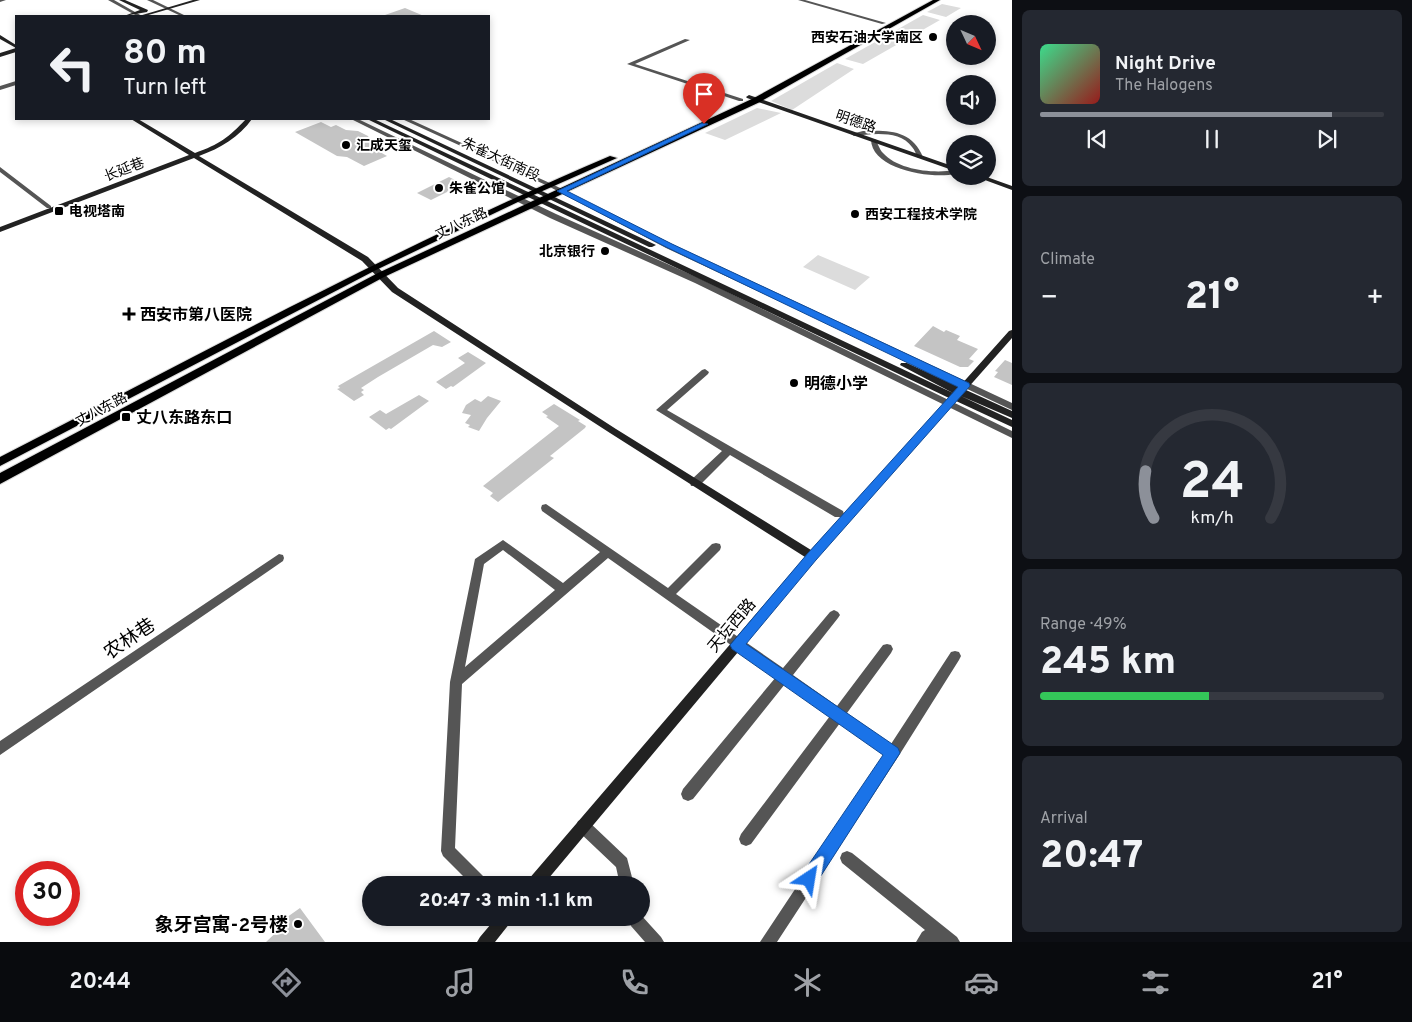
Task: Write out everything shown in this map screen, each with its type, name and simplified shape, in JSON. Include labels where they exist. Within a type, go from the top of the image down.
[{"type":"main road","name":"丈八东路","points":[[0,462],[373,268],[517,199],[749,99],[925,0]]},
{"type":"main road","name":"丈八东路","points":[[0,479],[381,275],[532,206],[749,99],[937,0]]},
{"type":"street","points":[[0,1],[4,0]]},
{"type":"street","points":[[110,0],[139,15],[198,0]]},
{"type":"street","points":[[121,0],[144,11],[154,12],[162,6],[183,0]]},
{"type":"street","points":[[134,0],[154,12]]},
{"type":"street","points":[[149,0],[182,15]]},
{"type":"street","points":[[800,0],[884,22]]},
{"type":"street","points":[[139,15],[144,11]]},
{"type":"street","points":[[0,37],[15,47]]},
{"type":"street","points":[[686,40],[630,64],[749,99]]},
{"type":"street","points":[[0,53],[15,48]]},
{"type":"street","points":[[0,88],[15,83]]},
{"type":"street","name":"明德路","points":[[749,99],[946,166]]},
{"type":"street","points":[[136,120],[366,259],[395,290],[812,556]]},
{"type":"street","name":"长延巷","points":[[0,226],[193,154],[220,140],[239,120]]},
{"type":"street","name":"长延巷","points":[[0,230],[231,138],[248,120]]},
{"type":"street","points":[[356,120],[517,199],[690,278],[956,394],[1012,407]]},
{"type":"street","name":"朱雀大街南段","points":[[372,120],[527,195],[956,394],[1012,415]]},
{"type":"street","name":"朱雀大街南段","points":[[388,120],[538,190],[956,394],[1012,424]]},
{"type":"street","points":[[407,120],[550,185],[956,394],[1012,434]]},
{"type":"street","points":[[854,134],[875,131],[901,136],[918,148],[920,156]]},
{"type":"street","points":[[873,140],[880,155],[891,162],[926,173],[946,175]]},
{"type":"street","points":[[0,169],[49,207]]},
{"type":"street","points":[[996,183],[1012,188]]},
{"type":"street","name":"天坛西路","points":[[541,876],[812,556],[1012,334]]},
{"type":"street","points":[[705,372],[661,410],[839,514]]},
{"type":"street","points":[[695,483],[729,450]]},
{"type":"street","points":[[546,508],[737,645],[893,753]]},
{"type":"street","points":[[473,876],[448,851],[456,682],[479,562],[503,544],[564,590]]},
{"type":"street","points":[[668,595],[716,547]]},
{"type":"street","points":[[456,682],[607,552]]},
{"type":"street","name":"农林巷","points":[[0,749],[279,558]]},
{"type":"street","points":[[688,794],[834,615]]},
{"type":"street","points":[[746,839],[887,649]]},
{"type":"street","points":[[768,942],[955,656]]},
{"type":"street","points":[[583,826],[622,863],[625,876]]},
{"type":"street","points":[[847,858],[952,942]]},
{"type":"street","points":[[485,942],[499,926]]},
{"type":"street","points":[[640,926],[656,942]]},
{"type":"street","points":[[924,942],[927,937],[933,942]]},
{"type":"shaded area","points":[[942,4],[961,8],[946,15],[946,17],[927,12]]},
{"type":"shaded area","points":[[923,15],[940,20],[863,64],[845,59]]},
{"type":"shaded area","points":[[837,63],[854,69],[792,110],[771,101]]},
{"type":"shaded area","points":[[757,108],[781,113],[725,140],[705,133]]},
{"type":"shaded area","points":[[818,255],[870,277],[855,290],[803,267]]},
{"type":"building","points":[[405,8],[422,15],[385,15]]},
{"type":"building","name":"汇成天玺","points":[[321,122],[331,127],[336,125],[346,130],[358,131],[368,136],[375,148],[373,148],[387,156],[364,166],[347,157],[337,156],[295,132]]},
{"type":"building","name":"朱雀公馆","points":[[449,177],[463,184],[431,200],[417,193]]},
{"type":"building","points":[[933,326],[944,332],[946,330],[960,336],[957,340],[978,349],[969,359],[974,361],[968,367],[960,367],[914,346]]},
{"type":"building","points":[[434,331],[451,342],[442,347],[433,345],[378,377],[361,388],[364,390],[361,392],[364,395],[354,401],[337,389],[340,388],[338,386]]},
{"type":"building","points":[[468,352],[486,363],[453,387],[451,386],[446,389],[436,382],[465,363],[458,358]]},
{"type":"building","points":[[1005,360],[1012,363],[1012,385],[994,377],[998,372],[995,371]]},
{"type":"building","points":[[419,395],[429,401],[391,429],[386,430],[369,417],[380,410],[386,414]]},
{"type":"building","points":[[488,396],[501,401],[479,431],[468,427],[470,425],[465,423],[471,415],[462,413],[466,405],[475,399],[481,402]]},
{"type":"building","points":[[554,404],[580,420],[578,421],[586,426],[585,428],[550,456],[554,458],[498,502],[490,496],[493,493],[483,486],[559,426],[542,412]]},
{"type":"building","name":"象牙宫寓-2号楼","points":[[300,908],[325,942],[266,942],[286,923],[283,920]]},
{"type":"place","name":"西安石油大学南区","points":[[933,37]]},
{"type":"place","name":"汇成天玺","points":[[346,145]]},
{"type":"place","name":"朱雀公馆","points":[[439,188]]},
{"type":"place","name":"电视塔南","points":[[59,211]]},
{"type":"place","name":"西安工程技术学院","points":[[855,214]]},
{"type":"place","name":"北京银行","points":[[605,251]]},
{"type":"place","name":"西安市第八医院","points":[[129,314]]},
{"type":"place","name":"明德小学","points":[[794,383]]},
{"type":"place","name":"丈八东路东口","points":[[126,417]]},
{"type":"place","name":"象牙宫寓-2号楼","points":[[298,924]]},
{"type":"route","points":[[704,124],[561,191],[669,246],[965,386],[812,556],[737,645],[893,753],[809,879]]}]
